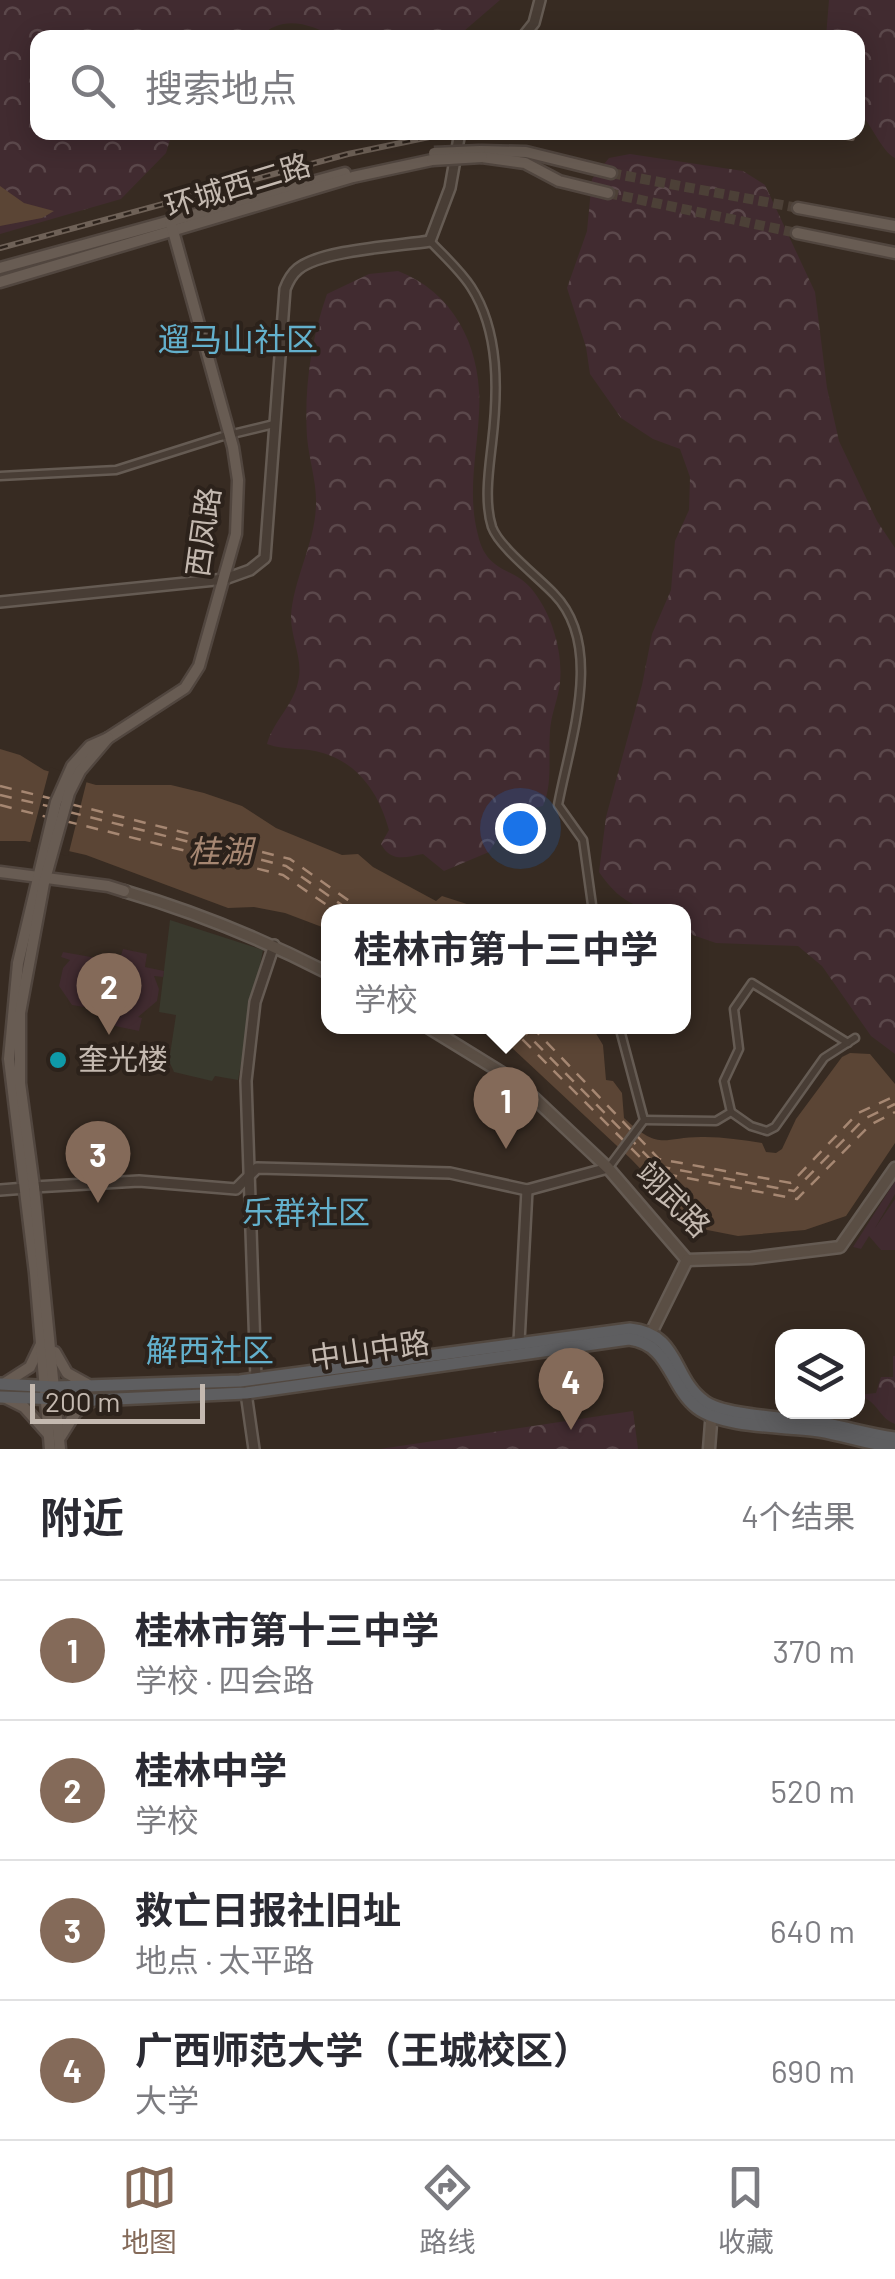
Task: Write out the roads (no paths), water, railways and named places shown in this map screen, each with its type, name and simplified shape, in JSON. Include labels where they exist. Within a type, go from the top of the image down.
[{"type":"highway","name":"中山中路","points":[[93,1393],[256,1379],[614,1330],[642,1330],[649,1338]]},
{"type":"highway","name":"中山中路","points":[[2,1390],[246,1393],[649,1338]]},
{"type":"highway","points":[[649,1338],[674,1356],[711,1411],[895,1447]]},
{"type":"highway","points":[[711,1411],[824,1423],[895,1438]]},
{"type":"main road","name":"环城西二路","points":[[0,268],[170,220],[433,156],[526,152],[611,172]]},
{"type":"main road","name":"环城西二路","points":[[482,154],[525,163],[559,181],[608,193]]},
{"type":"main road","name":"环城西二路","points":[[0,282],[433,156]]},
{"type":"main road","points":[[798,208],[895,226]]},
{"type":"main road","name":"西凤路","points":[[55,1444],[30,1187],[9,1059],[14,988],[60,790],[76,768],[108,738],[175,695],[193,676],[225,579],[237,518],[236,464],[170,220]]},
{"type":"main road","points":[[797,233],[895,253]]},
{"type":"main road","points":[[0,875],[124,891],[274,945],[321,969]]},
{"type":"main road","name":"翊武路","points":[[439,1034],[516,1082],[608,1168],[687,1260],[751,1258],[840,1247],[895,1168]]},
{"type":"main road","points":[[649,1338],[687,1260]]},
{"type":"main road","points":[[47,1341],[67,1373],[93,1393],[69,1420],[55,1444],[24,1407],[2,1390],[30,1367],[47,1341]]},
{"type":"main road","points":[[709,1449],[711,1411]]},
{"type":"street","points":[[528,30],[540,0]]},
{"type":"street","points":[[430,242],[450,188],[459,140]]},
{"type":"street","points":[[0,602],[225,579],[250,570],[264,558],[285,288],[290,277],[299,268],[326,257],[430,242]]},
{"type":"street","points":[[430,242],[469,284],[489,334],[496,407],[489,472],[492,527],[500,540],[562,601],[576,622],[582,649],[581,684],[558,805],[583,840],[592,904]]},
{"type":"street","points":[[0,476],[116,470],[274,424]]},
{"type":"street","points":[[256,1379],[248,1178],[248,1040],[255,1002],[274,945]]},
{"type":"street","points":[[752,982],[852,1041],[824,1058],[776,1127],[766,1131],[750,1126],[731,1112],[724,1081],[739,1049],[734,1009],[752,982]]},
{"type":"street","points":[[621,1034],[644,1120]]},
{"type":"street","points":[[644,1120],[716,1122],[731,1112]]},
{"type":"street","points":[[0,1190],[139,1181],[236,1189],[257,1168],[450,1173],[527,1190],[608,1168],[644,1120]]},
{"type":"street","points":[[519,1342],[527,1190]]},
{"type":"street","points":[[246,1393],[254,1449]]},
{"type":"water","points":[[0,186],[24,203],[54,211],[42,218],[0,226]]},
{"type":"water","name":"桂湖","points":[[0,749],[20,755],[44,770],[96,785],[171,785],[204,793],[242,806],[276,828],[342,855],[358,854],[373,867],[436,901],[442,896],[467,904],[321,904],[321,927],[285,913],[254,907],[228,908],[86,855],[25,841],[0,841]]},
{"type":"water","points":[[491,1034],[596,1034],[603,1045],[606,1080],[613,1081],[622,1093],[624,1118],[647,1136],[663,1140],[734,1139],[762,1143],[766,1152],[776,1153],[842,1057],[850,1053],[870,1054],[895,1084],[895,1143],[846,1216],[805,1230],[738,1236],[697,1228],[631,1159],[510,1046]]},
{"type":"tunnel","points":[[611,173],[798,208]]},
{"type":"tunnel","points":[[608,193],[797,233]]},
{"type":"railway","points":[[0,248],[348,154],[415,140]]},
{"type":"place","name":"桂林中学","points":[[109,1035]]},
{"type":"place","name":"奎光楼","points":[[58,1060]]},
{"type":"place","name":"桂林市第十三中学","points":[[506,1149]]},
{"type":"place","name":"救亡日报社旧址","points":[[98,1203]]},
{"type":"place","name":"广西师范大学（王城校区）","points":[[571,1430]]},
{"type":"district","name":"遛马山社区","points":[[238,340]]},
{"type":"district","name":"乐群社区","points":[[306,1213]]},
{"type":"district","name":"解西社区","points":[[210,1351]]}]
